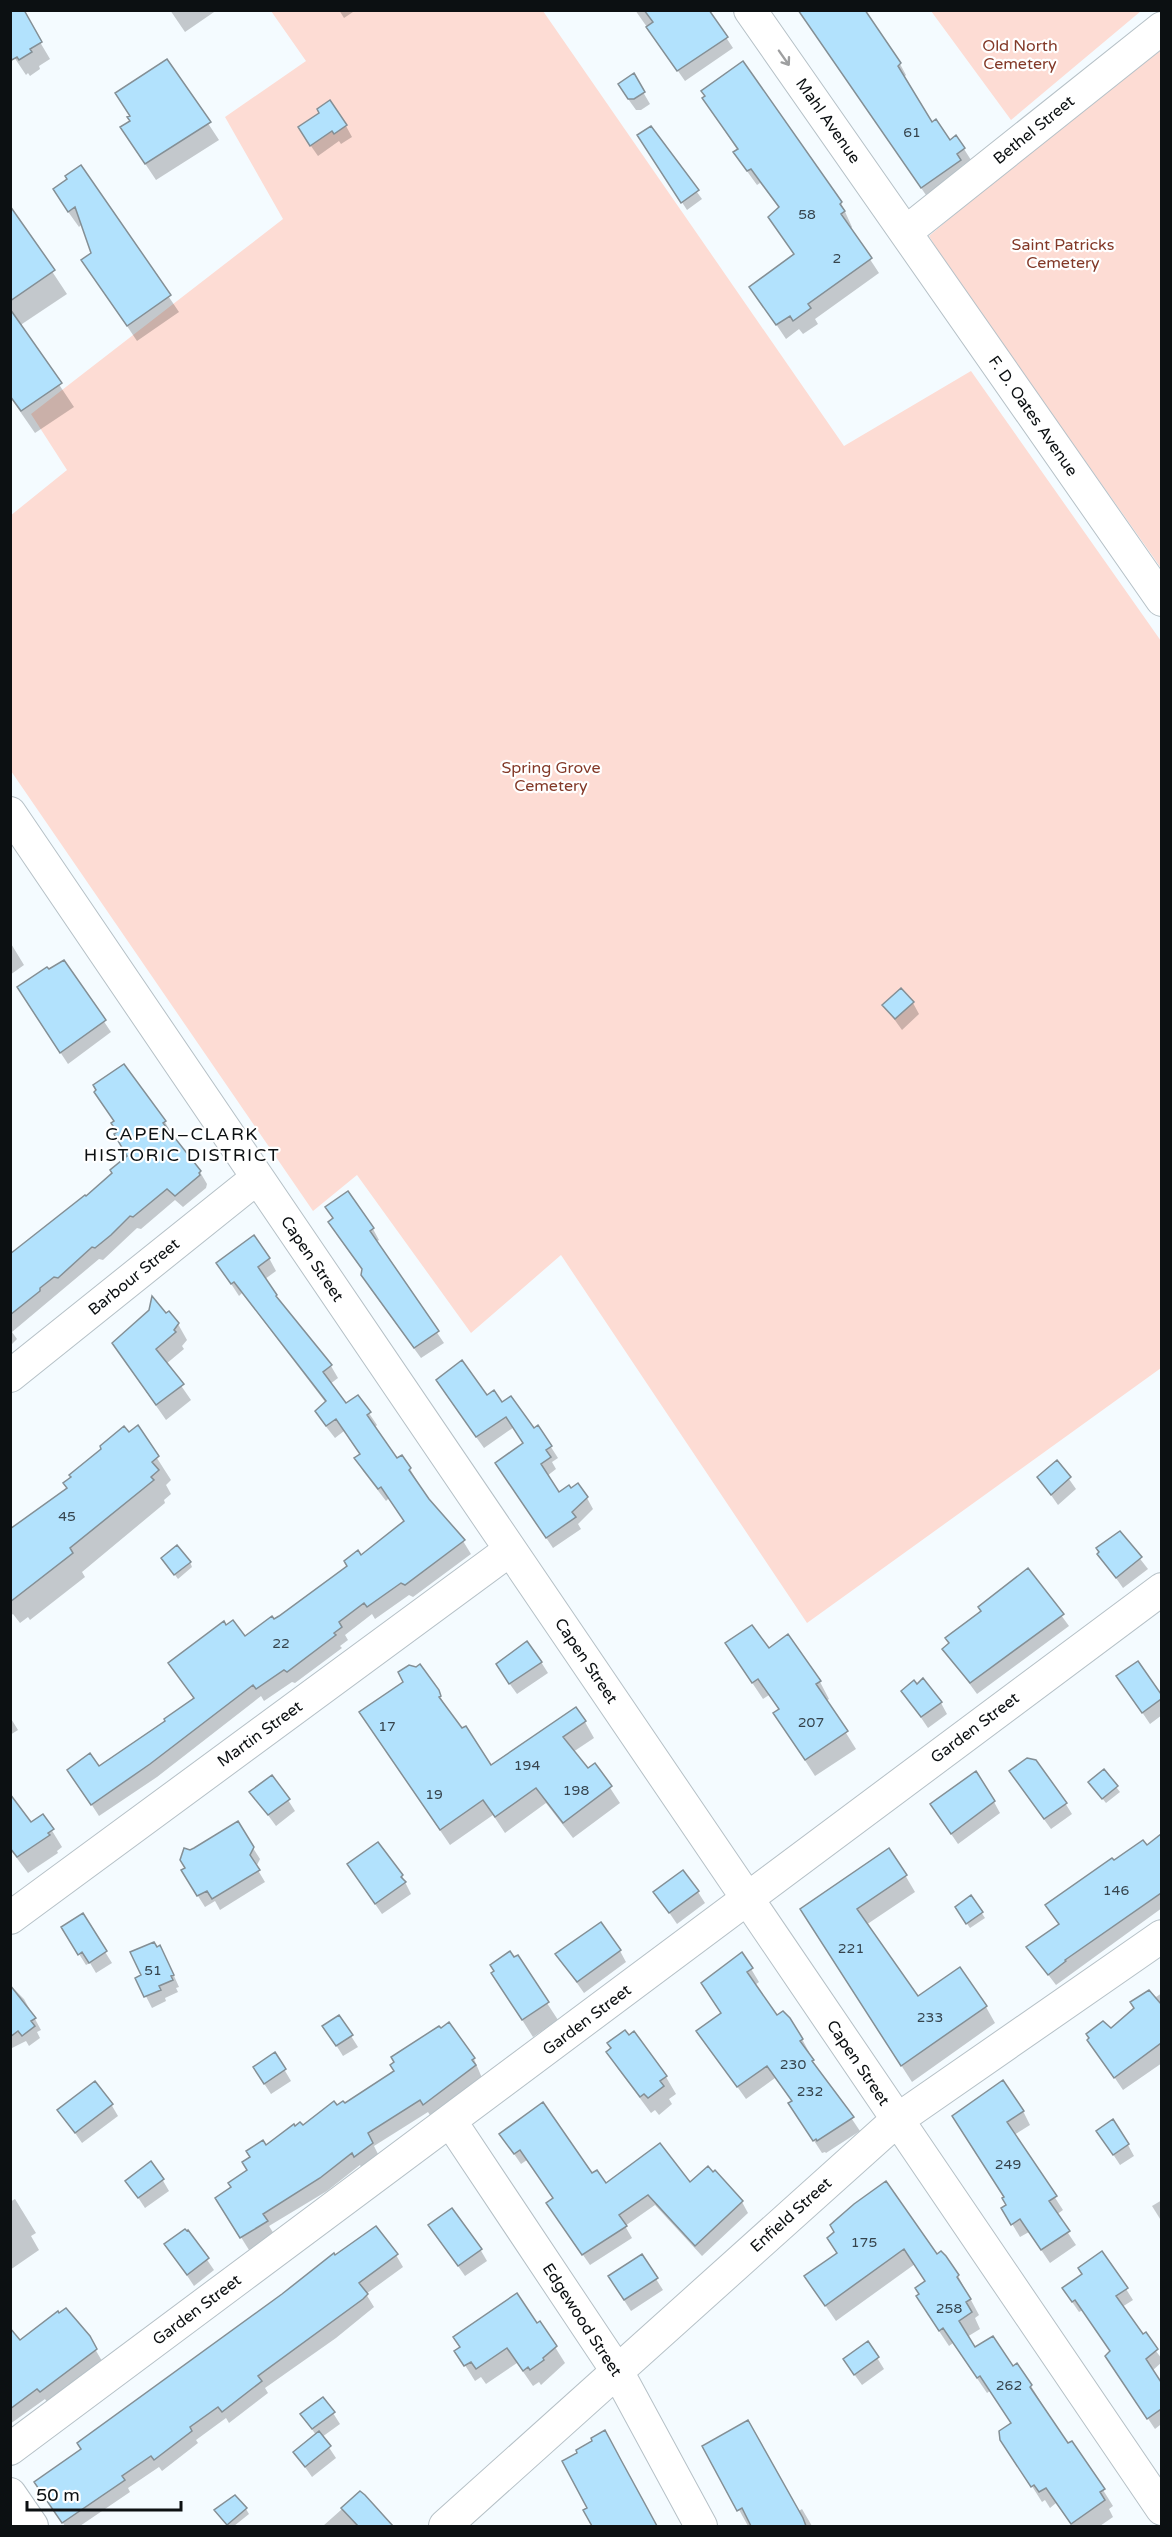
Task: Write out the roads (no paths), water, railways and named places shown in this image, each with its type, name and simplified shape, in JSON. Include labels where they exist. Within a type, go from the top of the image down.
[{"type":"street","name":"Mahl Avenue","points":[[750,10],[906,232]]},
{"type":"street","name":"Bethel Street","points":[[906,232],[1161,28]]},
{"type":"street","name":"F. D. Oates Avenue","points":[[906,232],[1161,600]]},
{"type":"street","name":"Capen Street","points":[[13,823],[257,1178],[1161,2509]]},
{"type":"street","name":"Barbour Street","points":[[10,1376],[257,1178]]},
{"type":"street","name":"Martin Street","points":[[10,1918],[510,1550]]},
{"type":"street","name":"Garden Street","points":[[10,2449],[747,1900],[1161,1588]]},
{"type":"street","name":"Enfield Street","points":[[445,2526],[897,2120],[1161,1936]]},
{"type":"street","name":"Edgewood Street","points":[[450,2122],[617,2371],[701,2526]]},
{"type":"street","points":[[10,2494],[32,2526]]},
{"type":"district","name":"CAPEN–CLARK HISTORIC DISTRICT","points":[[182,1144]]},
{"type":"park label","name":"Old North Cemetery","points":[[1020,55]]},
{"type":"park label","name":"Saint Patricks Cemetery","points":[[1063,254]]},
{"type":"park label","name":"Spring Grove Cemetery","points":[[551,777]]}]
